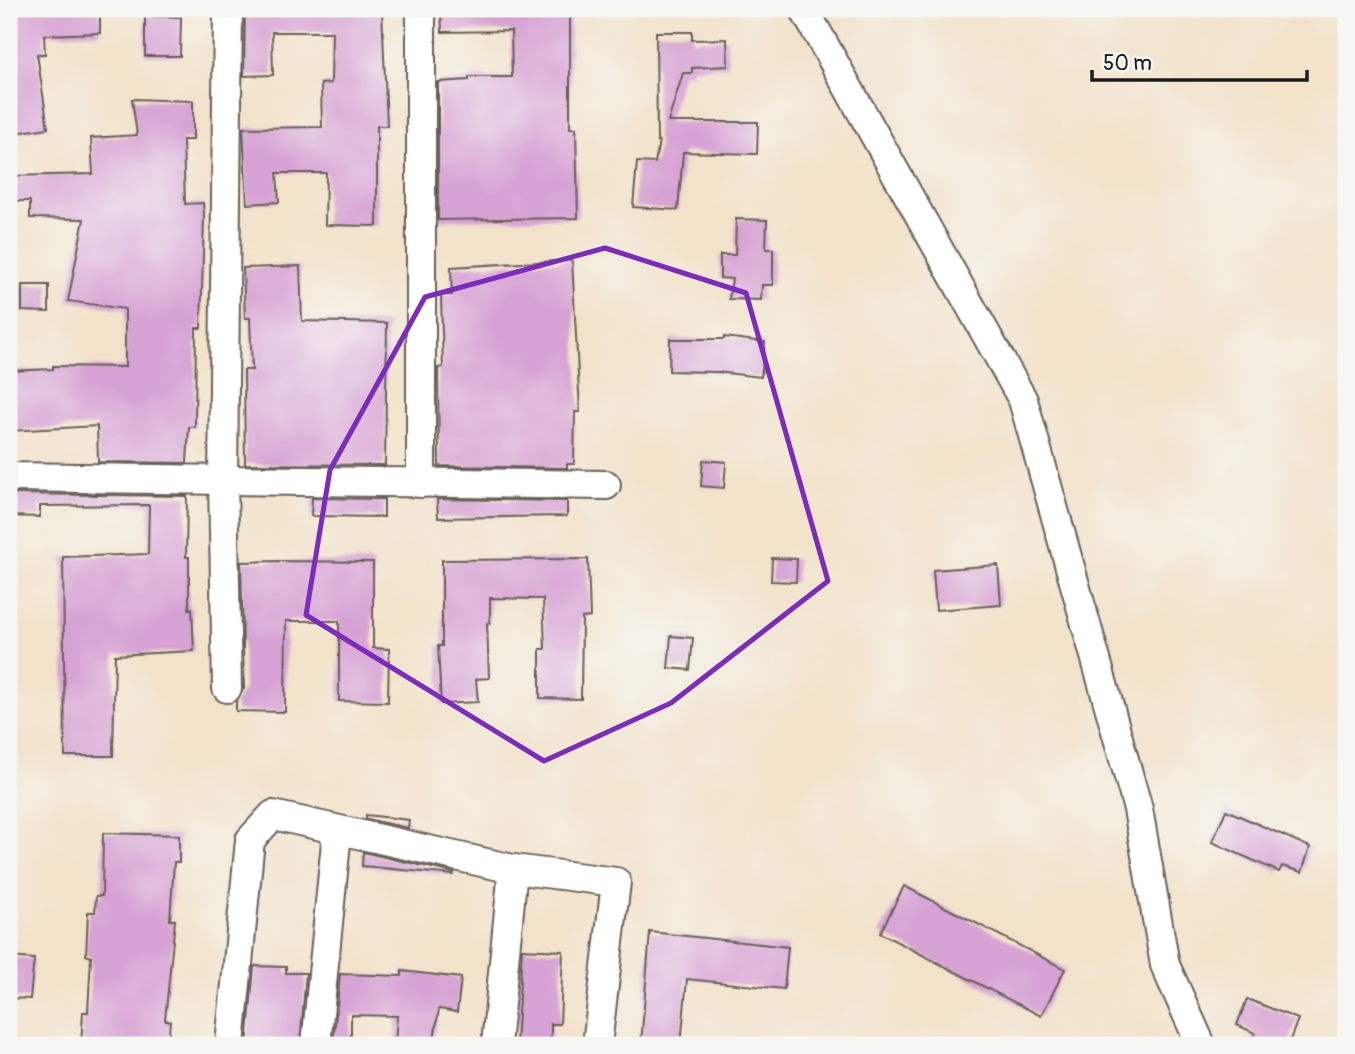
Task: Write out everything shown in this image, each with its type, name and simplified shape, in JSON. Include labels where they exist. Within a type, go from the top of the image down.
[{"type":"street","points":[[227,688],[223,480],[228,9]]},
{"type":"street","points":[[421,9],[421,483]]},
{"type":"street","points":[[804,9],[1023,400],[1138,809],[1165,965],[1201,1045]]},
{"type":"street","points":[[9,477],[607,485]]},
{"type":"street","points":[[230,1045],[250,840],[272,815],[337,832],[513,869],[616,882],[597,1045]]},
{"type":"street","points":[[316,1045],[337,832]]},
{"type":"street","points":[[496,1045],[513,869]]},
{"type":"highlighted area","points":[[605,248],[746,293],[828,581],[671,703],[544,761],[306,615],[330,470],[425,297]]},
{"type":"building","points":[[9,9],[100,9],[100,33],[44,35],[45,54],[37,54],[48,128],[9,134]]},
{"type":"building","points":[[245,9],[382,9],[387,126],[377,126],[377,226],[325,225],[326,173],[277,173],[279,202],[247,204],[243,128],[322,127],[321,84],[331,83],[332,32],[272,32],[273,75],[244,76]]},
{"type":"building","points":[[441,9],[570,9],[570,128],[576,128],[578,218],[438,220],[438,82],[469,80],[469,77],[512,77],[511,31],[442,32]]},
{"type":"building","points":[[145,16],[181,17],[180,56],[145,56]]},
{"type":"building","points":[[656,32],[692,32],[692,40],[727,39],[728,66],[692,68],[692,73],[683,73],[668,122],[758,122],[757,154],[683,152],[678,210],[633,207],[637,162],[655,163],[659,141]]},
{"type":"building","points":[[132,99],[193,101],[193,140],[183,140],[185,204],[203,203],[204,215],[201,328],[196,328],[195,427],[189,427],[187,463],[98,462],[97,426],[9,431],[9,371],[53,369],[53,366],[125,367],[125,309],[68,301],[84,219],[30,218],[30,201],[9,201],[9,176],[93,174],[91,138],[137,135]]},
{"type":"building","points":[[736,219],[767,220],[766,249],[773,249],[773,285],[762,285],[761,300],[729,299],[732,279],[720,278],[720,255],[735,255]]},
{"type":"building","points":[[572,260],[580,412],[575,412],[574,464],[567,464],[567,468],[439,466],[438,368],[443,367],[441,295],[452,295],[451,267]]},
{"type":"building","points":[[300,266],[302,321],[387,323],[385,465],[245,464],[244,370],[252,370],[250,318],[245,318],[243,268]]},
{"type":"building","points":[[22,285],[49,285],[49,312],[22,311]]},
{"type":"building","points":[[724,337],[765,342],[761,377],[717,372],[669,371],[670,339]]},
{"type":"building","points":[[703,460],[726,462],[724,488],[701,486]]},
{"type":"building","points":[[9,494],[187,496],[186,557],[189,557],[189,609],[192,608],[194,651],[115,655],[113,756],[65,756],[63,557],[148,554],[149,505],[40,506],[40,517],[9,516]]},
{"type":"building","points":[[312,498],[384,499],[384,517],[311,516]]},
{"type":"building","points":[[437,499],[567,501],[567,516],[438,518]]},
{"type":"building","points":[[772,558],[797,559],[796,582],[771,581]]},
{"type":"building","points":[[588,559],[590,617],[582,618],[581,699],[540,698],[540,649],[545,649],[543,599],[490,598],[490,623],[487,623],[489,678],[476,679],[478,702],[441,704],[438,646],[442,646],[442,560]]},
{"type":"building","points":[[241,562],[373,562],[373,648],[389,649],[388,702],[339,701],[339,621],[286,621],[285,712],[236,711],[236,702],[244,688]]},
{"type":"building","points":[[998,565],[1001,605],[936,610],[933,570]]},
{"type":"building","points":[[671,636],[693,638],[690,670],[668,668]]},
{"type":"building","points":[[1226,810],[1310,847],[1302,872],[1282,866],[1279,872],[1212,842]]},
{"type":"building","points":[[366,815],[409,820],[408,828],[366,819]]},
{"type":"building","points":[[103,833],[179,835],[179,862],[174,862],[170,920],[175,920],[165,1020],[170,1021],[168,1045],[81,1045],[83,1012],[88,1012],[91,957],[86,955],[88,912],[95,912],[96,896],[102,896]]},
{"type":"building","points":[[363,852],[454,873],[362,866]]},
{"type":"building","points":[[904,886],[1065,969],[1041,1016],[880,933]]},
{"type":"building","points":[[650,932],[788,947],[784,989],[687,979],[681,1045],[641,1045]]},
{"type":"building","points":[[522,949],[563,951],[560,1024],[551,1024],[551,1045],[516,1045]]},
{"type":"building","points":[[9,957],[34,959],[30,999],[9,998]]},
{"type":"building","points":[[254,966],[286,967],[286,973],[306,973],[300,1045],[247,1045]]},
{"type":"building","points":[[402,971],[461,978],[457,1012],[439,1009],[433,1045],[395,1045],[397,1016],[351,1015],[351,1045],[333,1045],[340,974],[402,976]]},
{"type":"building","points":[[1247,999],[1298,1019],[1288,1045],[1250,1045],[1255,1033],[1237,1025]]}]
